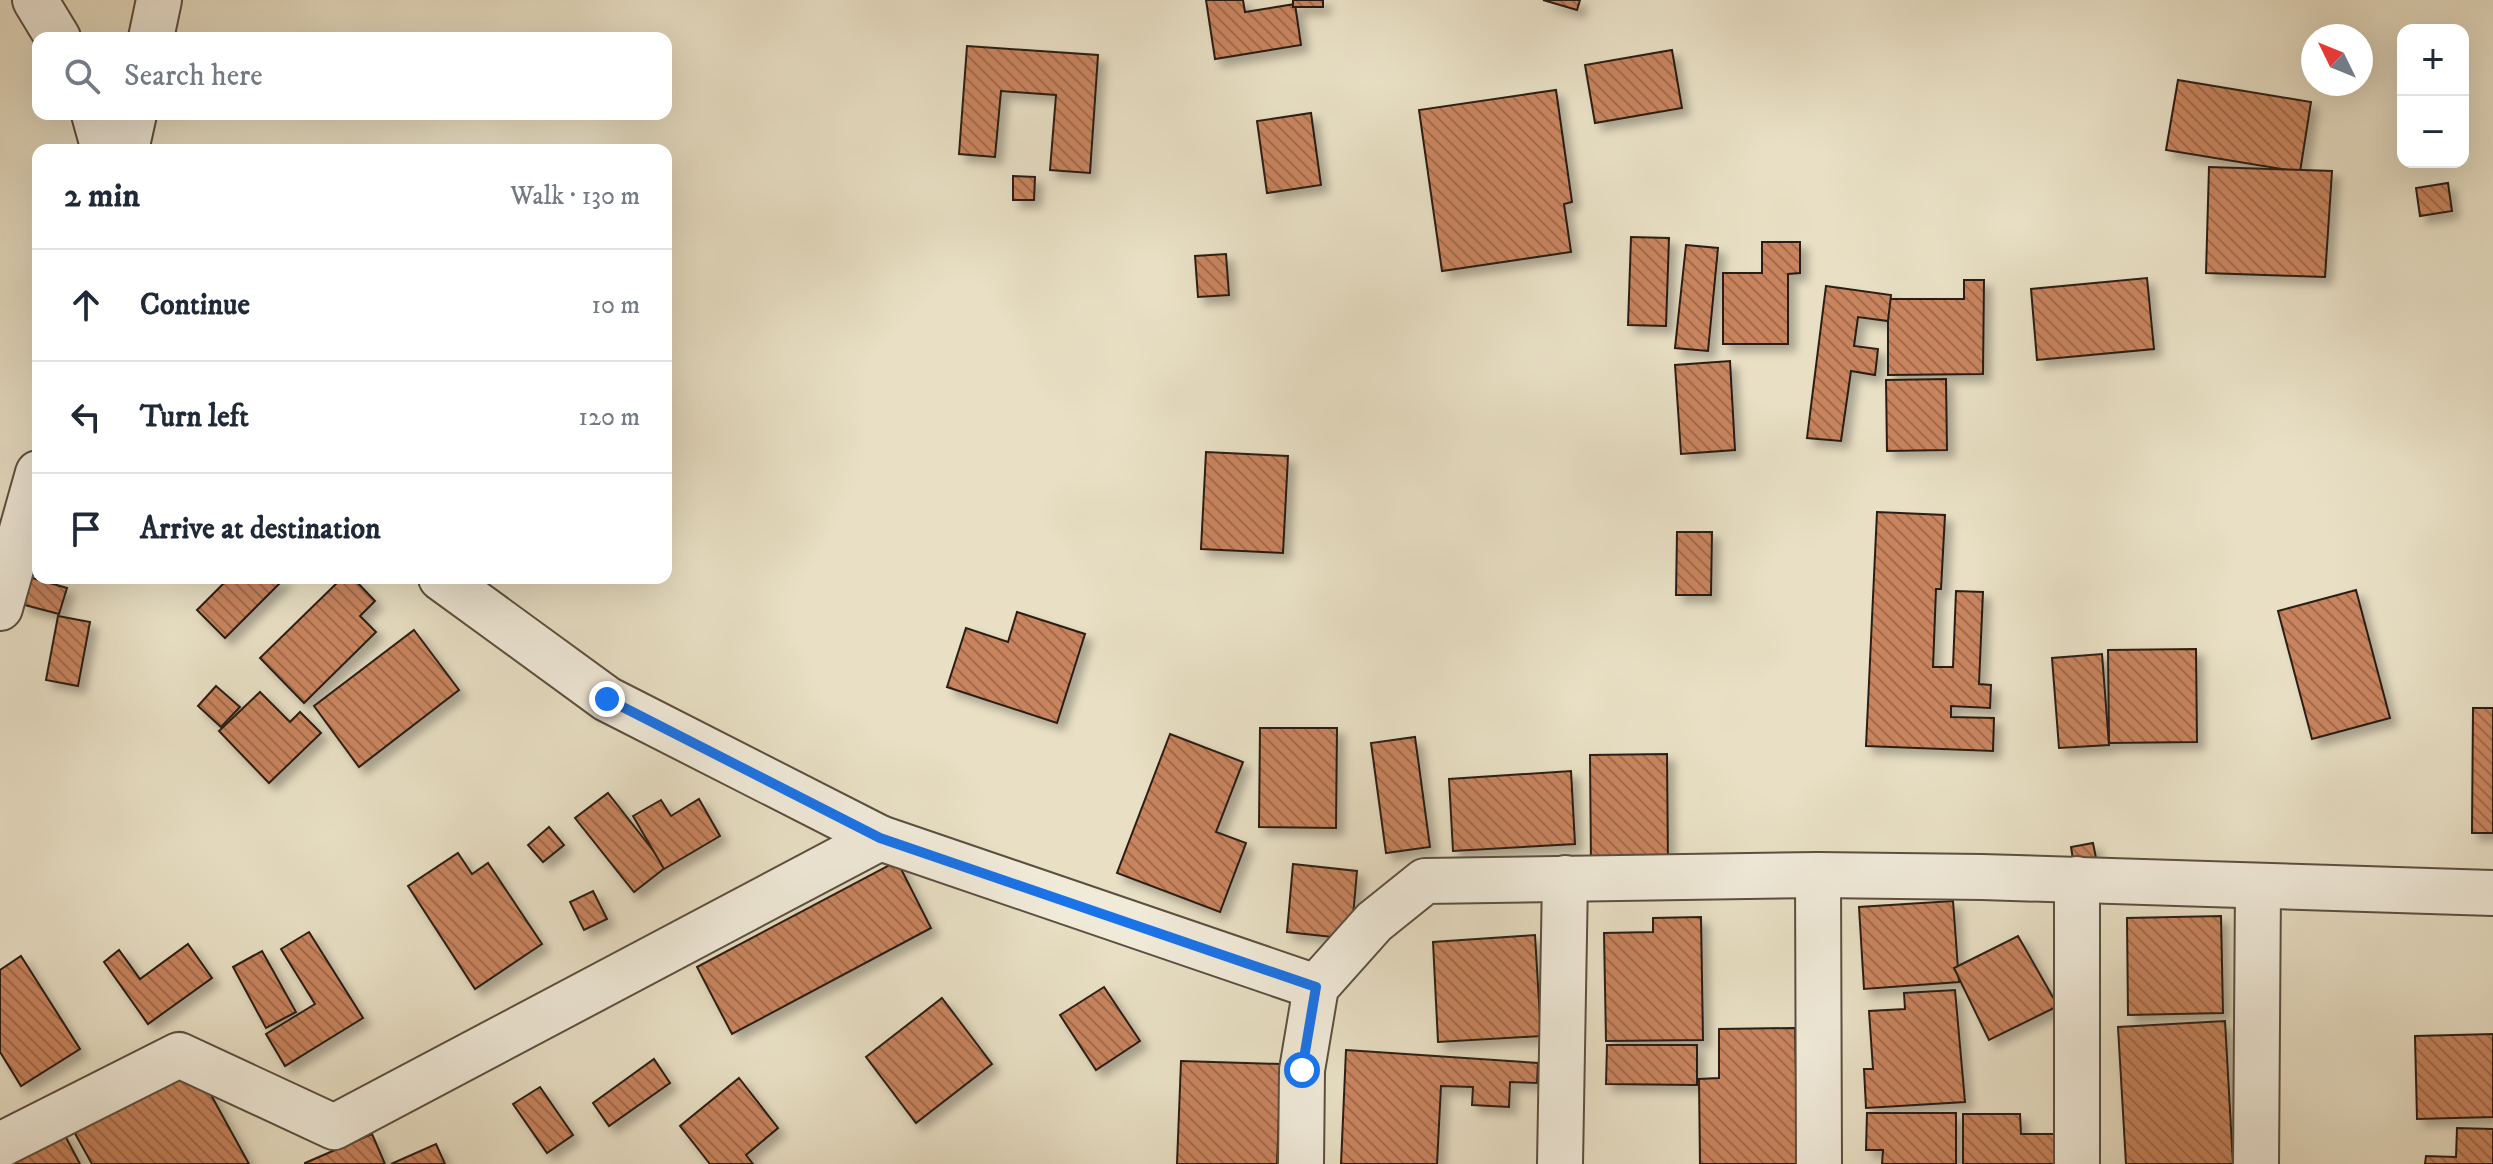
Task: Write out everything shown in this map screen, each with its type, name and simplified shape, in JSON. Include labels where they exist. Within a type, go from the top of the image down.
[{"type":"street","points":[[35,0],[54,32]]},
{"type":"street","points":[[152,32],[159,0]]},
{"type":"street","points":[[96,120],[102,144]]},
{"type":"street","points":[[127,144],[133,120]]},
{"type":"street","points":[[0,608],[32,494]]},
{"type":"street","points":[[449,584],[607,699],[880,838],[1316,987]]},
{"type":"street","points":[[0,1145],[179,1055],[334,1127],[880,838]]},
{"type":"street","points":[[1301,1164],[1302,1070],[1316,987],[1374,922],[1425,881],[1818,875],[2077,879],[2493,893]]},
{"type":"street","points":[[1818,875],[1819,1164]]},
{"type":"street","points":[[1560,1164],[1565,878]]},
{"type":"street","points":[[2077,879],[2077,1164]]},
{"type":"street","points":[[2256,1164],[2258,886]]},
{"type":"building","points":[[1206,0],[1243,0],[1245,12],[1295,4],[1301,45],[1215,59]]},
{"type":"building","points":[[1293,0],[1323,0],[1323,7],[1293,7]]},
{"type":"building","points":[[1543,0],[1580,0],[1577,10]]},
{"type":"building","points":[[967,46],[1098,55],[1090,173],[1050,170],[1056,95],[1001,91],[995,157],[959,154]]},
{"type":"building","points":[[1672,50],[1682,108],[1595,123],[1585,65]]},
{"type":"building","points":[[2178,80],[2311,102],[2300,172],[2166,150]]},
{"type":"building","points":[[1556,90],[1572,202],[1564,204],[1571,252],[1442,271],[1419,110]]},
{"type":"building","points":[[1311,113],[1321,185],[1267,193],[1257,121]]},
{"type":"building","points":[[2209,167],[2332,171],[2325,277],[2206,273]]},
{"type":"building","points":[[1013,176],[1035,177],[1034,200],[1013,200]]},
{"type":"building","points":[[2448,183],[2452,211],[2420,216],[2416,188]]},
{"type":"building","points":[[1631,237],[1669,238],[1666,326],[1628,325]]},
{"type":"building","points":[[1762,242],[1800,242],[1800,273],[1788,274],[1788,344],[1723,344],[1723,273],[1762,273]]},
{"type":"building","points":[[1686,245],[1718,248],[1708,351],[1675,348]]},
{"type":"building","points":[[1226,254],[1229,295],[1198,297],[1195,256]]},
{"type":"building","points":[[2147,278],[2154,349],[2037,360],[2031,289]]},
{"type":"building","points":[[1964,280],[1984,280],[1983,374],[1888,375],[1888,299],[1964,299]]},
{"type":"building","points":[[1826,286],[1891,295],[1888,321],[1858,317],[1854,346],[1878,349],[1875,375],[1851,371],[1841,441],[1807,438]]},
{"type":"building","points":[[1730,361],[1735,450],[1681,454],[1675,365]]},
{"type":"building","points":[[1946,379],[1947,450],[1887,451],[1886,380]]},
{"type":"building","points":[[1206,452],[1288,456],[1283,553],[1201,549]]},
{"type":"building","points":[[1877,512],[1945,515],[1941,589],[1936,589],[1933,667],[1953,667],[1956,591],[1983,592],[1979,684],[1991,685],[1990,708],[1951,706],[1951,717],[1994,718],[1993,751],[1866,746]]},
{"type":"building","points":[[1677,532],[1712,532],[1711,595],[1676,595]]},
{"type":"building","points":[[29,577],[32,578],[32,584],[53,584],[67,588],[59,614],[21,604]]},
{"type":"building","points":[[223,584],[279,584],[225,638],[197,610]]},
{"type":"building","points":[[336,584],[359,584],[375,601],[360,616],[376,632],[304,703],[260,658]]},
{"type":"building","points":[[2356,590],[2390,718],[2312,739],[2278,611]]},
{"type":"building","points":[[1017,612],[1085,634],[1057,723],[947,687],[966,628],[1008,642]]},
{"type":"building","points":[[58,616],[90,622],[78,686],[46,680]]},
{"type":"building","points":[[414,630],[459,690],[359,767],[314,706]]},
{"type":"building","points":[[2196,649],[2197,742],[2109,743],[2108,650]]},
{"type":"building","points":[[2102,654],[2109,745],[2059,748],[2052,658]]},
{"type":"building","points":[[216,686],[240,707],[221,727],[198,706]]},
{"type":"building","points":[[260,692],[290,722],[300,712],[321,733],[269,783],[219,731]]},
{"type":"building","points":[[2473,708],[2493,708],[2493,833],[2472,833]]},
{"type":"building","points":[[1260,728],[1337,728],[1336,828],[1259,827]]},
{"type":"building","points":[[1170,734],[1243,762],[1216,832],[1246,843],[1220,912],[1117,873]]},
{"type":"building","points":[[1415,737],[1430,847],[1386,853],[1371,743]]},
{"type":"building","points":[[1667,754],[1668,867],[1591,868],[1590,755]]},
{"type":"building","points":[[1571,771],[1575,844],[1453,851],[1449,779]]},
{"type":"building","points":[[608,793],[666,867],[634,892],[575,818]]},
{"type":"building","points":[[699,799],[720,836],[664,869],[633,816],[661,800],[671,816]]},
{"type":"building","points":[[549,827],[564,845],[543,862],[528,845]]},
{"type":"building","points":[[2093,843],[2098,868],[2075,872],[2071,847]]},
{"type":"building","points":[[458,853],[472,874],[488,863],[542,944],[475,989],[408,886]]},
{"type":"building","points":[[897,861],[931,928],[732,1034],[697,967]]},
{"type":"building","points":[[1293,864],[1357,871],[1351,939],[1287,932]]},
{"type":"building","points":[[593,891],[607,919],[584,930],[570,902]]},
{"type":"building","points":[[1953,901],[1959,982],[1864,989],[1859,907]]},
{"type":"building","points":[[2221,916],[2223,1013],[2128,1015],[2127,918]]},
{"type":"building","points":[[1701,917],[1703,1040],[1606,1041],[1604,933],[1653,932],[1653,918]]},
{"type":"building","points":[[309,932],[363,1018],[285,1066],[266,1034],[315,1004],[281,949]]},
{"type":"building","points":[[1535,935],[1541,1036],[1438,1042],[1433,942]]},
{"type":"building","points":[[2018,936],[2058,1006],[1989,1040],[1954,968]]},
{"type":"building","points":[[188,944],[212,978],[148,1024],[104,962],[119,950],[140,979]]},
{"type":"building","points":[[262,951],[296,1012],[266,1028],[233,967]]},
{"type":"building","points":[[21,956],[80,1049],[21,1086],[0,1052],[0,970]]},
{"type":"building","points":[[1104,987],[1140,1041],[1096,1070],[1060,1015]]},
{"type":"building","points":[[1955,990],[1965,1102],[1866,1108],[1864,1069],[1873,1069],[1869,1011],[1905,1009],[1904,993]]},
{"type":"building","points":[[942,998],[992,1064],[916,1123],[866,1057]]},
{"type":"building","points":[[2225,1021],[2233,1164],[2126,1164],[2118,1027]]},
{"type":"building","points":[[1795,1028],[1798,1164],[1700,1164],[1699,1079],[1719,1078],[1719,1029]]},
{"type":"building","points":[[2493,1034],[2493,1117],[2417,1119],[2415,1036]]},
{"type":"building","points":[[1607,1045],[1697,1045],[1697,1085],[1606,1084]]},
{"type":"building","points":[[1346,1050],[1538,1063],[1537,1083],[1510,1082],[1509,1107],[1472,1105],[1473,1087],[1441,1086],[1437,1164],[1341,1164]]},
{"type":"building","points":[[654,1059],[670,1083],[609,1126],[593,1103]]},
{"type":"building","points":[[1181,1061],[1281,1064],[1277,1164],[1177,1164]]},
{"type":"building","points":[[194,1064],[249,1164],[92,1164],[73,1130]]},
{"type":"building","points":[[739,1078],[778,1128],[746,1155],[753,1164],[710,1164],[680,1126]]},
{"type":"building","points":[[540,1087],[573,1135],[547,1153],[513,1104]]},
{"type":"building","points":[[1867,1113],[1956,1113],[1956,1164],[1882,1164],[1883,1150],[1866,1150]]},
{"type":"building","points":[[1963,1114],[2020,1114],[2021,1134],[2062,1134],[2062,1164],[1963,1164]]},
{"type":"building","points":[[2457,1128],[2493,1129],[2493,1164],[2425,1164],[2426,1156],[2456,1157]]},
{"type":"building","points":[[62,1130],[80,1164],[9,1164]]},
{"type":"building","points":[[372,1134],[385,1164],[305,1164],[305,1163]]},
{"type":"building","points":[[436,1144],[445,1164],[391,1164]]},
{"type":"route","points":[[607,699],[880,838],[1316,987],[1302,1070]]}]
